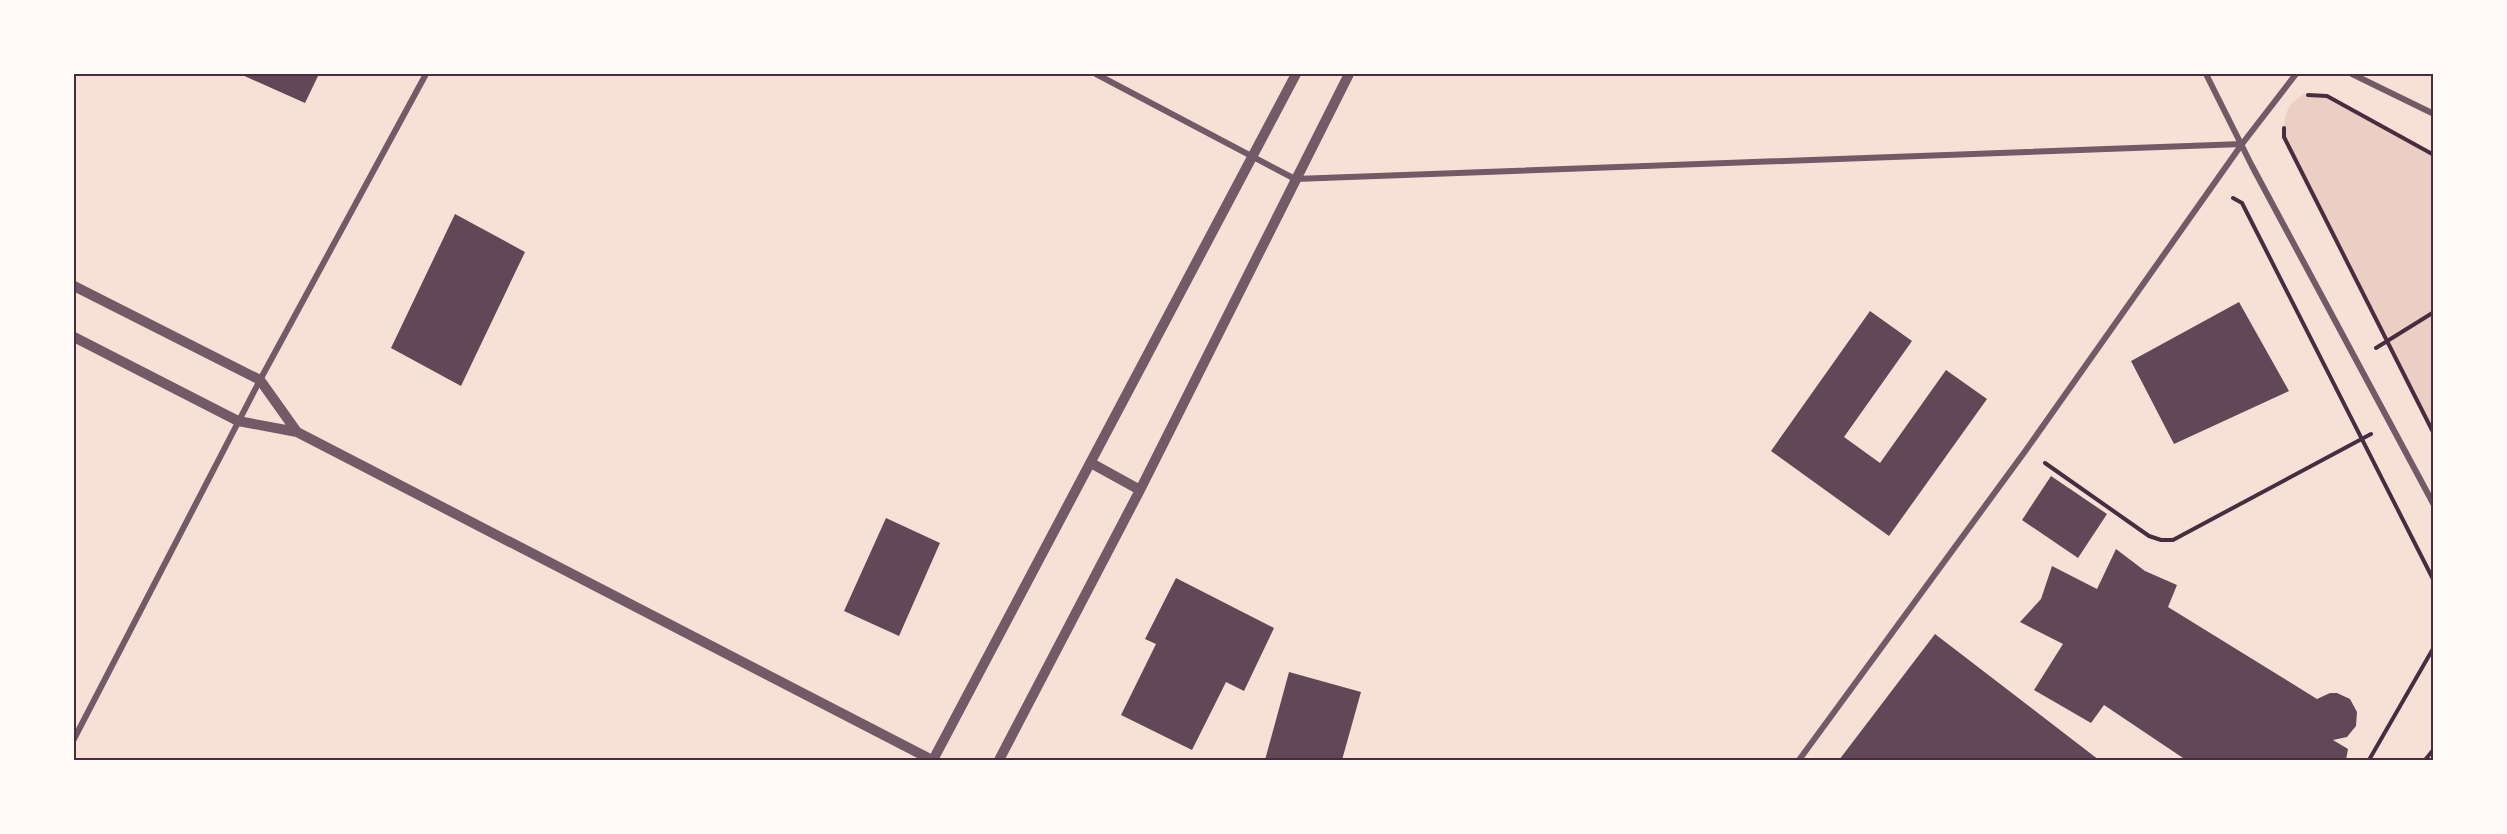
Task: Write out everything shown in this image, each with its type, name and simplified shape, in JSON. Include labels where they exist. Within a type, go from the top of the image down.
[{"type":"street","points":[[74,739],[238,421],[426,74]]},
{"type":"street","points":[[1096,74],[1295,179],[2242,144]]},
{"type":"street","points":[[74,338],[238,421],[297,432],[932,760],[1296,74]]},
{"type":"street","points":[[999,760],[1140,490],[1348,74]]},
{"type":"street","points":[[2206,74],[2433,505]]},
{"type":"street","points":[[1799,760],[2026,450],[2242,144],[2296,74]]},
{"type":"street","points":[[2352,74],[2433,114]]},
{"type":"street","points":[[74,286],[260,380],[297,432]]},
{"type":"street","points":[[1091,463],[1140,490]]},
{"type":"path","points":[[2304,94],[2327,96],[2433,154]]},
{"type":"path","points":[[2283,123],[2284,137],[2433,434]]},
{"type":"path","points":[[2221,201],[2232,197],[2242,203],[2433,581]]},
{"type":"path","points":[[2357,360],[2433,312]]},
{"type":"path","points":[[2026,450],[2149,536],[2161,540],[2184,535],[2391,425]]},
{"type":"path","points":[[2369,760],[2433,647]]},
{"type":"path","points":[[2425,760],[2433,749]]},
{"type":"shaded area","points":[[2304,94],[2327,96],[2433,155],[2433,434],[2284,137],[2284,123],[2289,107]]},
{"type":"building","points":[[240,74],[319,74],[305,103]]},
{"type":"building","points":[[455,214],[525,252],[461,386],[391,348]]},
{"type":"building","points":[[2239,302],[2289,391],[2174,444],[2131,361]]},
{"type":"building","points":[[1870,311],[1912,341],[1844,437],[1880,463],[1946,370],[1987,399],[1889,536],[1771,451]]},
{"type":"building","points":[[2051,476],[2107,514],[2078,558],[2022,520]]},
{"type":"building","points":[[886,518],[940,543],[899,636],[844,611]]},
{"type":"building","points":[[2116,549],[2145,571],[2177,585],[2168,607],[2317,699],[2330,693],[2337,693],[2350,699],[2357,712],[2356,726],[2347,737],[2333,740],[2348,749],[2346,760],[2186,760],[2104,705],[2091,723],[2034,690],[2063,644],[2020,622],[2041,599],[2052,566],[2097,589]]},
{"type":"building","points":[[1176,578],[1274,628],[1244,691],[1226,682],[1192,750],[1121,715],[1156,644],[1145,639]]},
{"type":"building","points":[[1935,634],[2099,760],[1839,760]]},
{"type":"building","points":[[1289,672],[1361,692],[1342,760],[1265,760]]}]
